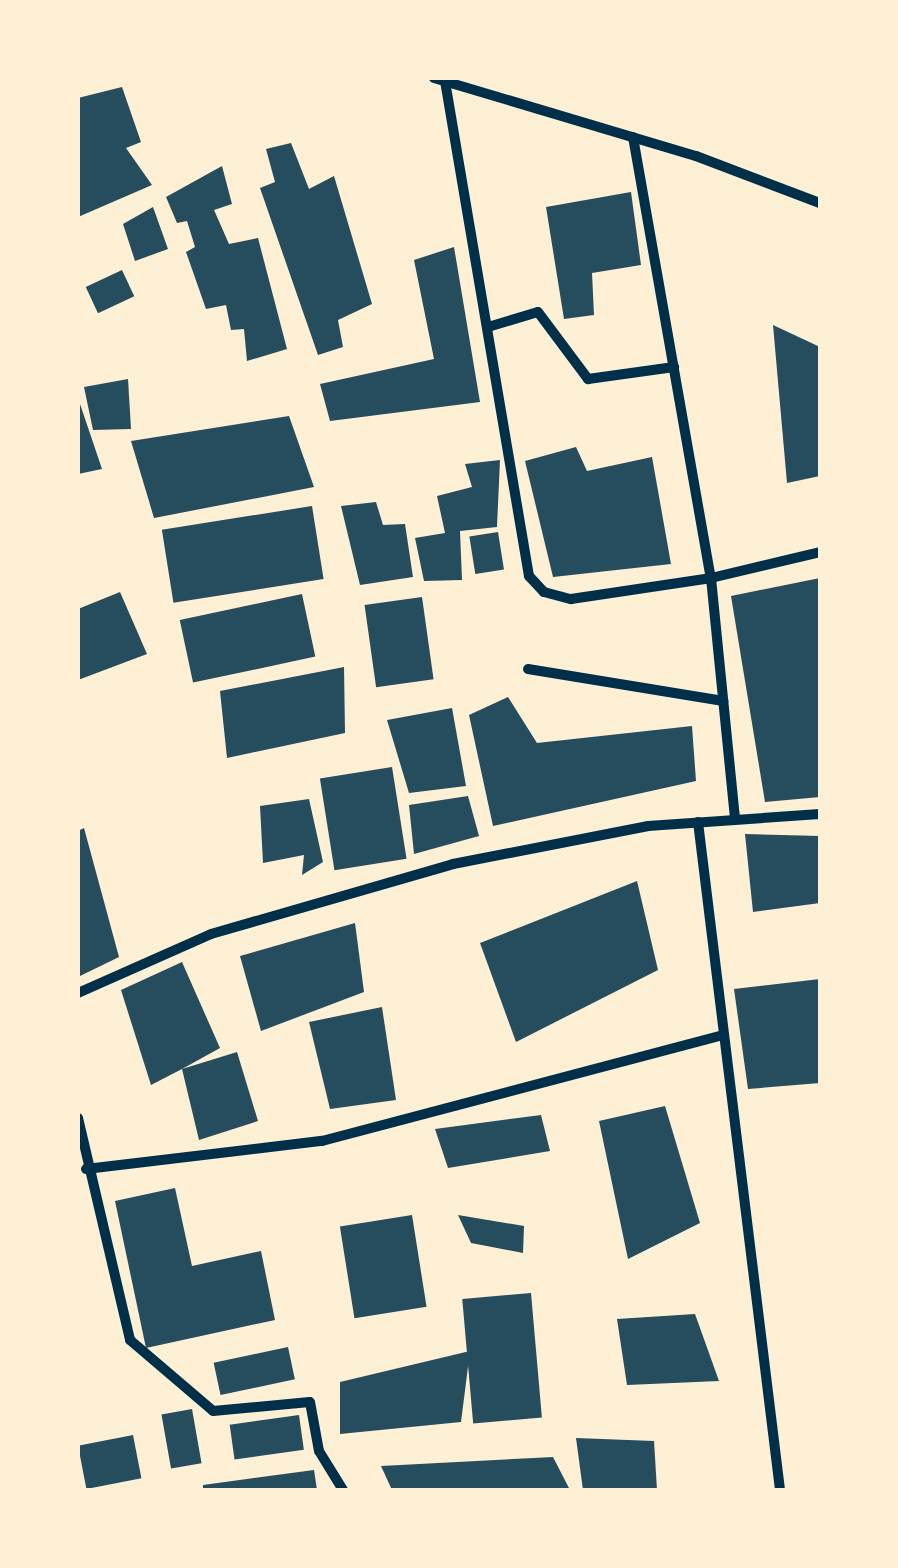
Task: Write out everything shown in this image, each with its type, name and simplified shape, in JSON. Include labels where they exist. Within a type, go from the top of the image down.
[{"type":"street","points":[[820,203],[633,137],[440,79],[488,327],[529,576],[544,592],[571,599],[711,578],[820,552]]},
{"type":"street","points":[[633,137],[711,578],[735,820]]},
{"type":"street","points":[[488,327],[538,312],[588,379],[674,367]]},
{"type":"street","points":[[528,668],[723,701]]},
{"type":"street","points":[[78,993],[211,934],[453,864],[648,826],[820,814]]},
{"type":"street","points":[[698,822],[780,1490]]},
{"type":"street","points":[[86,1169],[322,1140],[722,1035]]},
{"type":"street","points":[[78,1118],[86,1169],[130,1340],[212,1411],[310,1402],[319,1452],[343,1490]]},
{"type":"building","points":[[122,87],[141,142],[126,148],[152,185],[78,217],[78,98]]},
{"type":"building","points":[[291,143],[309,189],[334,176],[372,304],[338,320],[343,347],[318,355],[260,188],[275,182],[266,149]]},
{"type":"building","points":[[222,166],[232,204],[214,210],[229,244],[258,238],[287,349],[247,361],[244,329],[231,330],[226,305],[206,309],[186,252],[195,247],[187,221],[177,223],[166,197]]},
{"type":"building","points":[[631,192],[641,265],[592,273],[594,315],[564,319],[546,207]]},
{"type":"building","points":[[153,207],[168,249],[135,261],[123,224]]},
{"type":"building","points":[[454,247],[480,402],[330,421],[320,384],[434,359],[414,260]]},
{"type":"building","points":[[122,270],[134,296],[98,313],[86,287]]},
{"type":"building","points":[[773,325],[820,347],[820,476],[787,483]]},
{"type":"building","points":[[128,379],[131,429],[93,430],[84,387]]},
{"type":"building","points":[[78,398],[102,469],[78,474]]},
{"type":"building","points":[[289,416],[314,487],[154,518],[131,441]]},
{"type":"building","points":[[576,447],[587,471],[652,457],[671,564],[553,577],[525,461]]},
{"type":"building","points":[[500,460],[497,527],[460,531],[462,580],[424,581],[415,538],[445,533],[437,496],[472,487],[465,464]]},
{"type":"building","points":[[376,502],[383,525],[405,524],[413,577],[360,585],[341,506]]},
{"type":"building","points":[[312,506],[324,579],[173,603],[162,530]]},
{"type":"building","points":[[498,532],[504,570],[475,574],[469,537]]},
{"type":"building","points":[[820,578],[820,797],[765,802],[731,596]]},
{"type":"building","points":[[120,592],[147,654],[78,680],[78,609]]},
{"type":"building","points":[[302,594],[315,657],[193,683],[180,620]]},
{"type":"building","points":[[422,597],[434,679],[376,687],[365,605]]},
{"type":"building","points":[[344,667],[345,733],[227,758],[220,691]]},
{"type":"building","points":[[508,697],[537,743],[692,726],[696,781],[493,826],[469,715]]},
{"type":"building","points":[[452,708],[466,786],[409,793],[387,720]]},
{"type":"building","points":[[392,767],[407,859],[334,870],[320,778]]},
{"type":"building","points":[[468,796],[479,836],[414,854],[409,805]]},
{"type":"building","points":[[309,799],[323,862],[302,875],[304,855],[263,863],[260,806]]},
{"type":"building","points":[[84,828],[119,957],[78,977],[78,831]]},
{"type":"building","points":[[745,834],[820,836],[820,903],[753,912]]},
{"type":"building","points":[[637,881],[658,970],[516,1042],[480,943]]},
{"type":"building","points":[[355,923],[364,992],[261,1031],[240,956]]},
{"type":"building","points":[[182,962],[220,1048],[151,1085],[121,990]]},
{"type":"building","points":[[820,979],[820,1083],[748,1089],[734,989]]},
{"type":"building","points":[[382,1007],[396,1100],[330,1109],[309,1022]]},
{"type":"building","points":[[237,1052],[258,1121],[199,1140],[182,1069]]},
{"type":"building","points":[[665,1106],[700,1223],[628,1259],[599,1121]]},
{"type":"building","points":[[541,1115],[550,1151],[448,1168],[435,1129]]},
{"type":"building","points":[[175,1188],[192,1266],[261,1251],[275,1320],[146,1348],[115,1201]]},
{"type":"building","points":[[412,1215],[427,1307],[354,1318],[340,1226]]},
{"type":"building","points":[[458,1215],[524,1226],[523,1253],[471,1243]]},
{"type":"building","points":[[531,1293],[542,1418],[473,1424],[462,1299]]},
{"type":"building","points":[[695,1314],[719,1381],[627,1385],[617,1319]]},
{"type":"building","points":[[288,1347],[295,1379],[221,1395],[214,1363]]},
{"type":"building","points":[[470,1351],[461,1422],[340,1434],[340,1382]]},
{"type":"building","points":[[192,1409],[202,1463],[171,1469],[161,1414]]},
{"type":"building","points":[[299,1415],[304,1450],[235,1459],[230,1425]]},
{"type":"building","points":[[133,1435],[141,1478],[86,1489],[78,1446]]},
{"type":"building","points":[[576,1438],[654,1441],[657,1490],[583,1490]]},
{"type":"building","points":[[553,1457],[570,1490],[392,1490],[381,1466]]},
{"type":"building","points":[[314,1470],[317,1490],[203,1490],[203,1485]]}]
